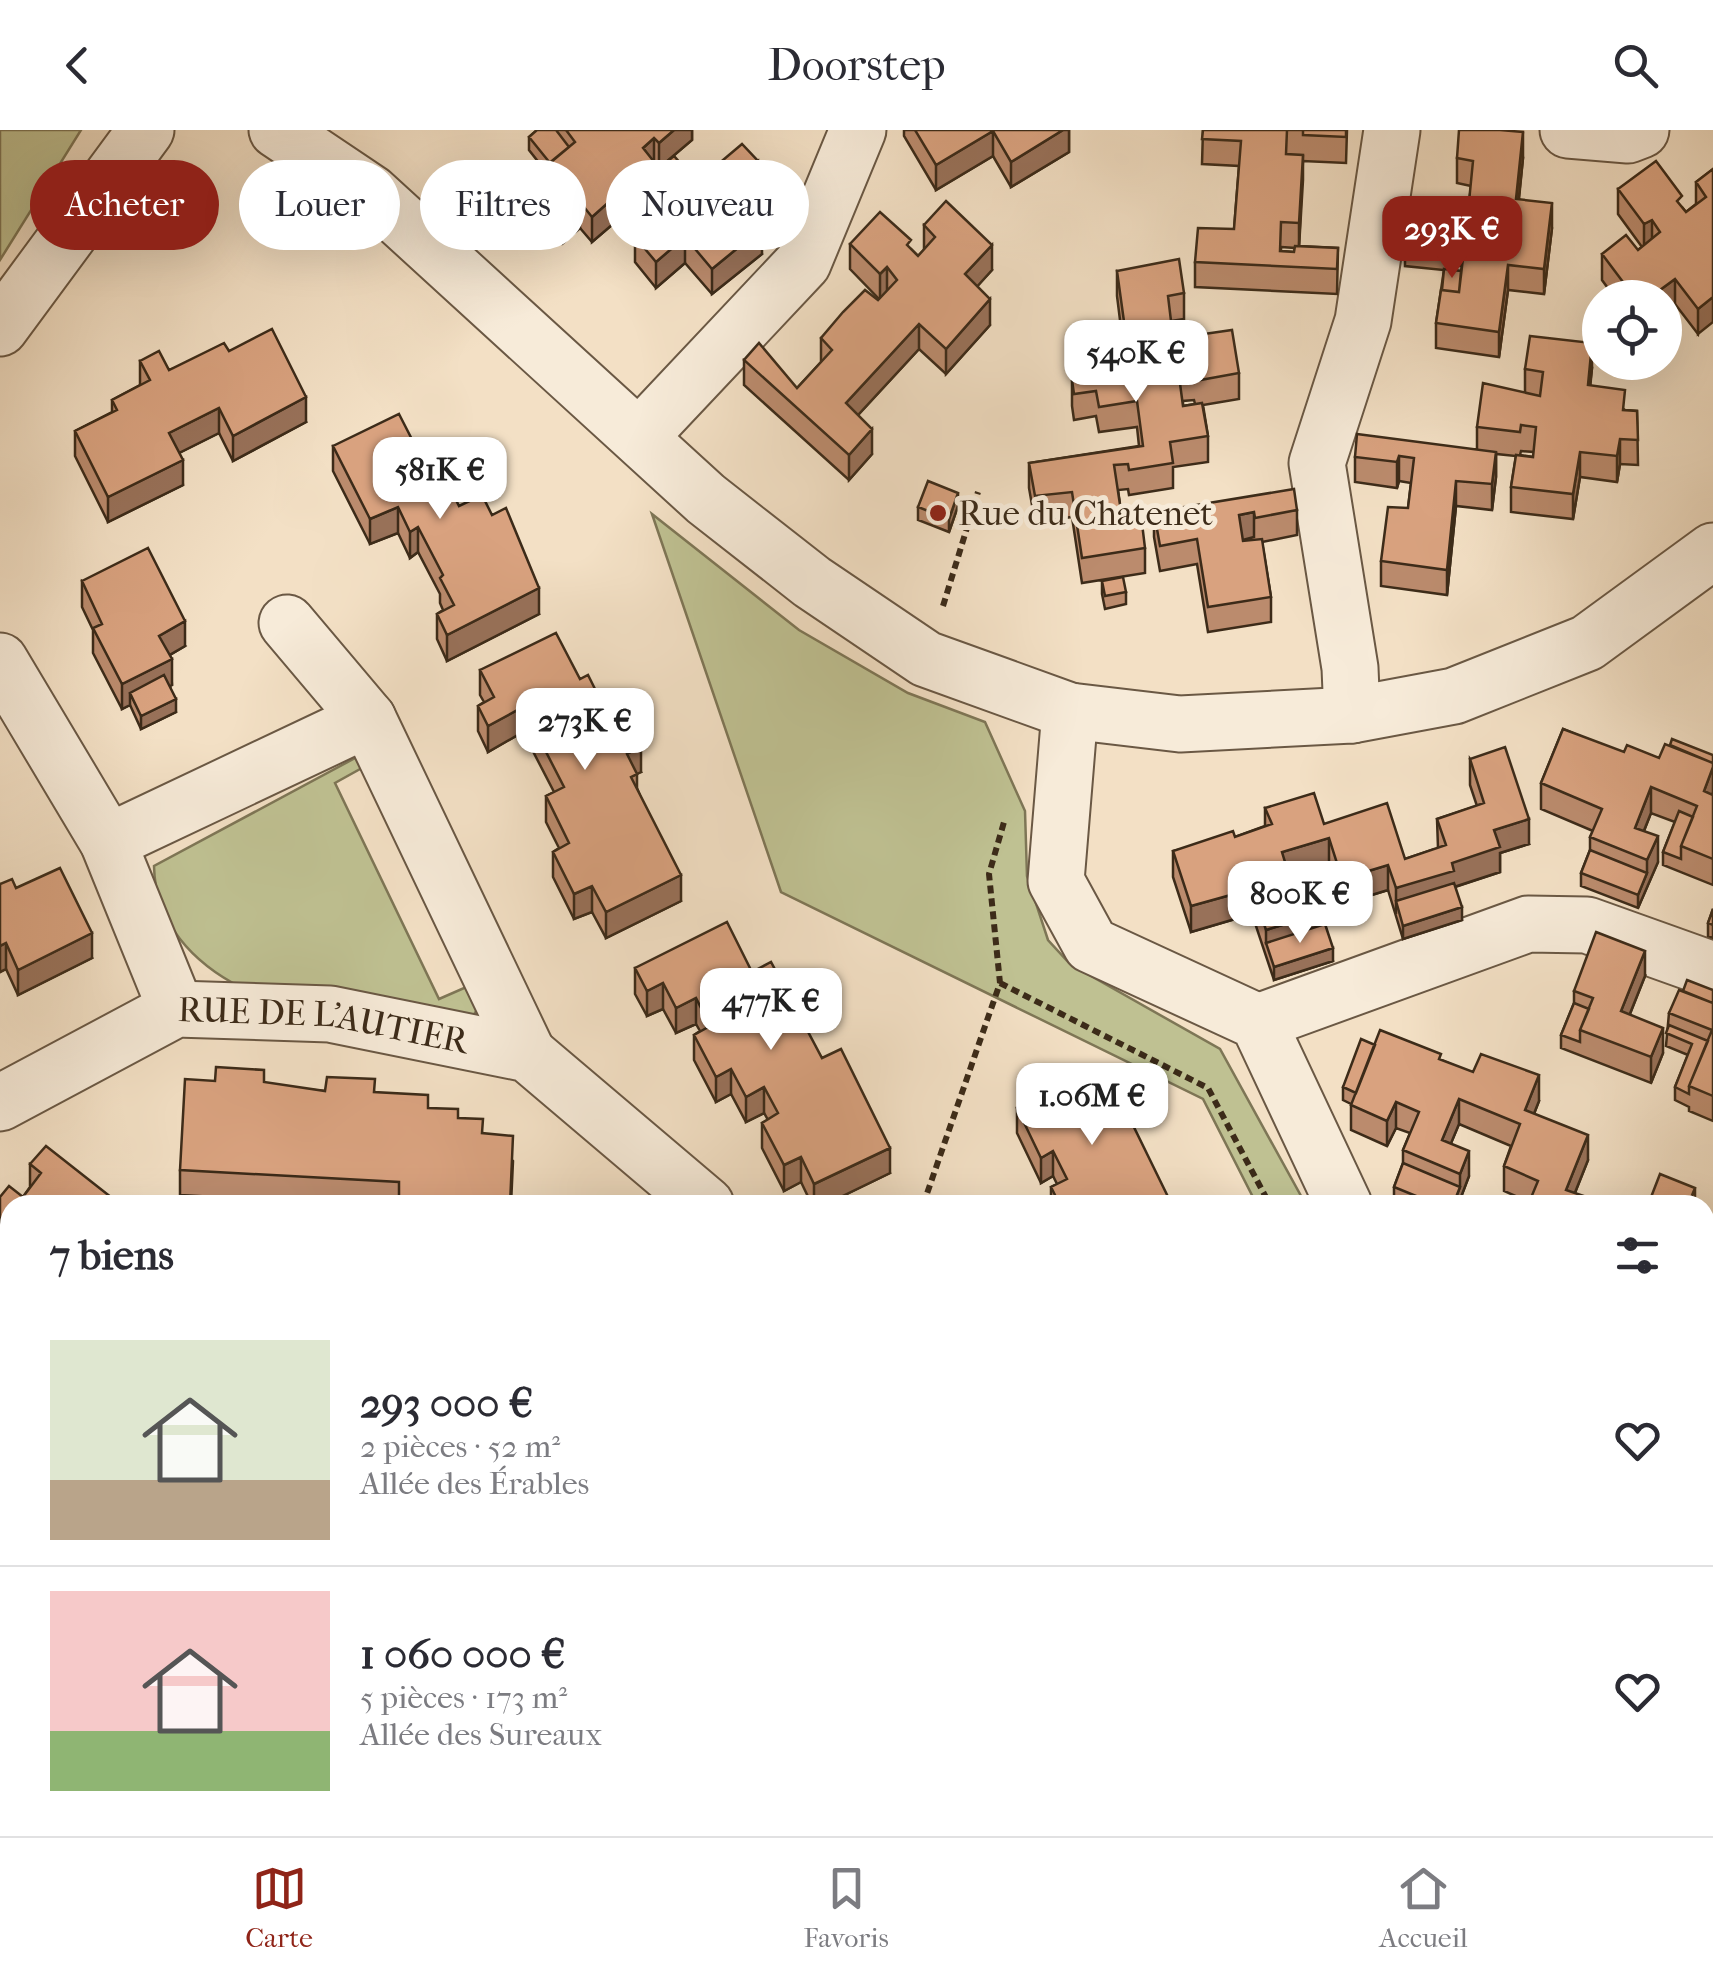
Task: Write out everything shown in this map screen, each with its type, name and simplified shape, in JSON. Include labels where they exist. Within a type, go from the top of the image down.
[{"type":"street","points":[[0,328],[146,130]]},
{"type":"street","points":[[276,130],[371,193],[706,498],[812,582],[926,659],[1070,711],[1180,724],[1352,715],[1454,696],[1586,642],[1713,551]]},
{"type":"street","points":[[641,436],[803,263],[858,130]]},
{"type":"street","points":[[1352,715],[1350,668],[1317,463],[1363,321],[1392,130]]},
{"type":"street","points":[[1568,130],[1628,134],[1640,130]]},
{"type":"street","name":"RUE DE L'AUTIER","points":[[287,623],[368,718],[528,1054],[694,1195]]},
{"type":"street","name":"RUE DE L'AUTIER","points":[[0,662],[108,842],[176,1008],[330,1014],[528,1054]]},
{"type":"street","points":[[1070,711],[1056,881],[1091,945],[1258,1022],[1339,1195]]},
{"type":"street","points":[[108,842],[368,718]]},
{"type":"street","points":[[1258,1022],[1528,924],[1587,924],[1713,970]]},
{"type":"street","points":[[0,1103],[176,1008]]},
{"type":"path","points":[[926,659],[978,492]]},
{"type":"path","points":[[927,1195],[1000,983],[988,874],[1006,814]]},
{"type":"path","points":[[1000,983],[1208,1088],[1265,1195]]},
{"type":"green space","points":[[0,130],[81,130],[62,160],[30,160],[30,212],[0,260]]},
{"type":"green space","points":[[652,514],[799,630],[908,693],[985,722],[1025,811],[1027,876],[1048,940],[1070,964],[1220,1049],[1300,1195],[1252,1195],[1203,1099],[781,892]]},
{"type":"green space","points":[[357,757],[371,763],[335,783],[439,999],[480,981],[483,1000],[470,1021],[242,988],[193,953],[161,906],[154,866]]},
{"type":"building","points":[[537,130],[556,130],[569,147],[554,160],[548,160],[529,137]]},
{"type":"building","points":[[566,130],[674,130],[659,143],[654,138],[643,148],[653,160],[606,160],[606,204],[592,217],[586,210],[586,160],[553,160],[575,142]]},
{"type":"building","points":[[915,130],[1063,130],[1011,162],[993,131],[936,165]]},
{"type":"building","points":[[1203,130],[1287,130],[1286,154],[1303,155],[1299,223],[1281,222],[1280,251],[1294,252],[1295,246],[1338,248],[1337,269],[1195,262],[1198,228],[1234,229],[1241,141],[1202,139]]},
{"type":"building","points":[[1303,130],[1346,130],[1346,137],[1303,135]]},
{"type":"building","points":[[1459,130],[1523,132],[1516,199],[1552,203],[1544,269],[1508,265],[1499,332],[1436,323],[1441,290],[1459,292],[1465,241],[1450,240],[1450,246],[1405,241],[1410,198],[1453,204],[1454,210],[1468,212],[1473,161],[1457,158]]},
{"type":"building","points":[[742,144],[757,160],[723,160]]},
{"type":"building","points":[[1656,161],[1682,196],[1677,201],[1686,212],[1706,197],[1696,182],[1713,169],[1713,297],[1698,309],[1682,288],[1682,280],[1622,280],[1602,254],[1626,235],[1638,250],[1660,232],[1652,220],[1644,224],[1618,189]]},
{"type":"building","points":[[946,201],[992,245],[965,274],[990,299],[946,349],[919,324],[846,403],[872,429],[849,455],[744,360],[759,343],[797,388],[832,350],[821,338],[843,312],[865,290],[878,300],[897,280],[887,267],[880,274],[850,244],[880,212],[911,240],[907,245],[918,256],[935,237],[924,225]]},
{"type":"building","points":[[646,250],[670,250],[656,262]]},
{"type":"building","points":[[696,250],[735,250],[712,269]]},
{"type":"building","points":[[1179,259],[1184,293],[1168,296],[1174,346],[1190,343],[1190,336],[1232,330],[1239,373],[1195,381],[1194,374],[1179,376],[1183,406],[1202,403],[1208,436],[1170,442],[1173,463],[1129,470],[1128,464],[1114,465],[1122,518],[1141,515],[1145,548],[1082,558],[1072,492],[1035,496],[1029,463],[1143,446],[1137,401],[1099,407],[1096,391],[1074,394],[1072,380],[1082,377],[1080,352],[1091,349],[1090,341],[1126,336],[1117,271]]},
{"type":"building","points":[[1444,269],[1461,271],[1459,292],[1442,290]]},
{"type":"building","points":[[272,329],[306,397],[233,436],[219,408],[169,433],[183,460],[108,497],[75,431],[117,410],[112,400],[150,380],[140,361],[159,351],[169,370],[224,343],[229,351]]},
{"type":"building","points":[[1530,336],[1582,342],[1582,380],[1588,380],[1588,385],[1625,390],[1623,410],[1637,411],[1638,440],[1620,439],[1617,456],[1580,452],[1573,494],[1511,487],[1516,455],[1533,457],[1536,427],[1521,425],[1520,432],[1477,427],[1483,383],[1540,396],[1543,372],[1525,369]]},
{"type":"building","points":[[399,414],[421,457],[432,451],[459,506],[482,495],[492,515],[506,508],[539,588],[447,635],[437,614],[454,605],[418,527],[410,532],[398,507],[370,519],[333,446]]},
{"type":"building","points":[[1357,434],[1496,452],[1492,484],[1456,481],[1447,570],[1381,561],[1388,507],[1408,508],[1414,458],[1399,456],[1397,462],[1355,457]]},
{"type":"building","points":[[928,481],[958,493],[949,519],[918,507]]},
{"type":"building","points":[[1294,489],[1297,510],[1255,518],[1254,512],[1239,515],[1243,541],[1262,539],[1271,597],[1208,607],[1197,539],[1160,546],[1154,512]]},
{"type":"building","points":[[148,548],[185,621],[159,636],[172,659],[122,684],[93,628],[102,624],[82,581]]},
{"type":"building","points":[[1123,577],[1126,592],[1105,596],[1102,581]]},
{"type":"building","points":[[556,633],[580,679],[588,675],[598,695],[611,690],[641,746],[627,754],[637,774],[631,777],[681,875],[606,912],[592,886],[574,894],[553,852],[569,843],[546,796],[564,787],[523,707],[488,726],[478,706],[494,697],[480,670]]},
{"type":"building","points":[[164,675],[176,699],[141,716],[130,693]]},
{"type":"building","points":[[1563,729],[1624,752],[1627,745],[1659,758],[1665,744],[1713,763],[1704,791],[1713,795],[1713,859],[1681,846],[1697,806],[1651,787],[1635,828],[1658,836],[1647,860],[1590,837],[1602,809],[1541,783]]},
{"type":"building","points":[[1672,739],[1713,755],[1713,763],[1670,745]]},
{"type":"building","points":[[1505,747],[1529,819],[1494,830],[1500,847],[1452,863],[1454,871],[1396,888],[1388,865],[1342,879],[1329,838],[1282,852],[1295,895],[1317,887],[1325,912],[1266,930],[1252,889],[1191,906],[1173,851],[1233,831],[1235,837],[1272,824],[1265,808],[1314,793],[1324,824],[1387,803],[1405,859],[1446,845],[1437,819],[1484,803],[1470,759]]},
{"type":"building","points":[[1679,811],[1693,817],[1681,846],[1681,859],[1663,852]]},
{"type":"building","points":[[1590,850],[1647,873],[1638,895],[1581,873]]},
{"type":"building","points":[[60,868],[92,933],[18,970],[6,943],[0,946],[0,884],[12,879],[16,888]]},
{"type":"building","points":[[1454,883],[1462,907],[1403,926],[1396,901]]},
{"type":"building","points":[[727,922],[752,972],[771,962],[822,1058],[841,1049],[890,1148],[814,1184],[801,1157],[784,1165],[762,1123],[778,1113],[764,1087],[746,1097],[731,1069],[716,1077],[694,1035],[710,1026],[696,998],[676,1008],[663,983],[647,991],[635,968]]},
{"type":"building","points":[[1325,924],[1333,948],[1274,967],[1266,943]]},
{"type":"building","points":[[1596,932],[1645,951],[1621,1011],[1663,1028],[1651,1057],[1580,1030],[1593,998],[1574,991]]},
{"type":"building","points":[[1687,980],[1713,990],[1713,1003],[1683,991]]},
{"type":"building","points":[[1679,990],[1713,1003],[1713,1096],[1689,1086],[1712,1030],[1669,1013]]},
{"type":"building","points":[[1574,1003],[1589,1009],[1580,1030],[1580,1042],[1561,1035]]},
{"type":"building","points":[[1669,1025],[1708,1041],[1689,1094],[1675,1087],[1692,1044],[1666,1033]]},
{"type":"building","points":[[1380,1030],[1441,1054],[1439,1059],[1473,1072],[1481,1054],[1539,1075],[1525,1110],[1588,1135],[1566,1190],[1581,1195],[1532,1195],[1538,1181],[1504,1166],[1520,1124],[1459,1099],[1442,1140],[1469,1151],[1460,1174],[1403,1150],[1419,1112],[1396,1102],[1387,1121],[1351,1105]]},
{"type":"building","points":[[1361,1039],[1375,1045],[1356,1093],[1343,1087]]},
{"type":"building","points":[[216,1067],[264,1070],[264,1082],[325,1091],[327,1077],[375,1079],[374,1092],[428,1095],[428,1108],[458,1109],[458,1118],[483,1119],[482,1133],[513,1136],[510,1195],[399,1195],[399,1182],[180,1170],[185,1079],[215,1081]]},
{"type":"building","points":[[1095,1069],[1109,1098],[1096,1105],[1105,1123],[1127,1113],[1167,1195],[1055,1195],[1051,1187],[1067,1179],[1053,1151],[1041,1158],[1017,1108]]},
{"type":"building","points":[[46,1146],[108,1195],[24,1195],[41,1173],[30,1164]]},
{"type":"building","points":[[1403,1163],[1460,1187],[1457,1195],[1414,1195],[1394,1187]]},
{"type":"building","points":[[1660,1174],[1695,1188],[1692,1195],[1652,1195]]},
{"type":"building","points":[[9,1186],[20,1195],[2,1195]]},
{"type":"place","name":"Rue du Chatenet","points":[[938,513]]}]
